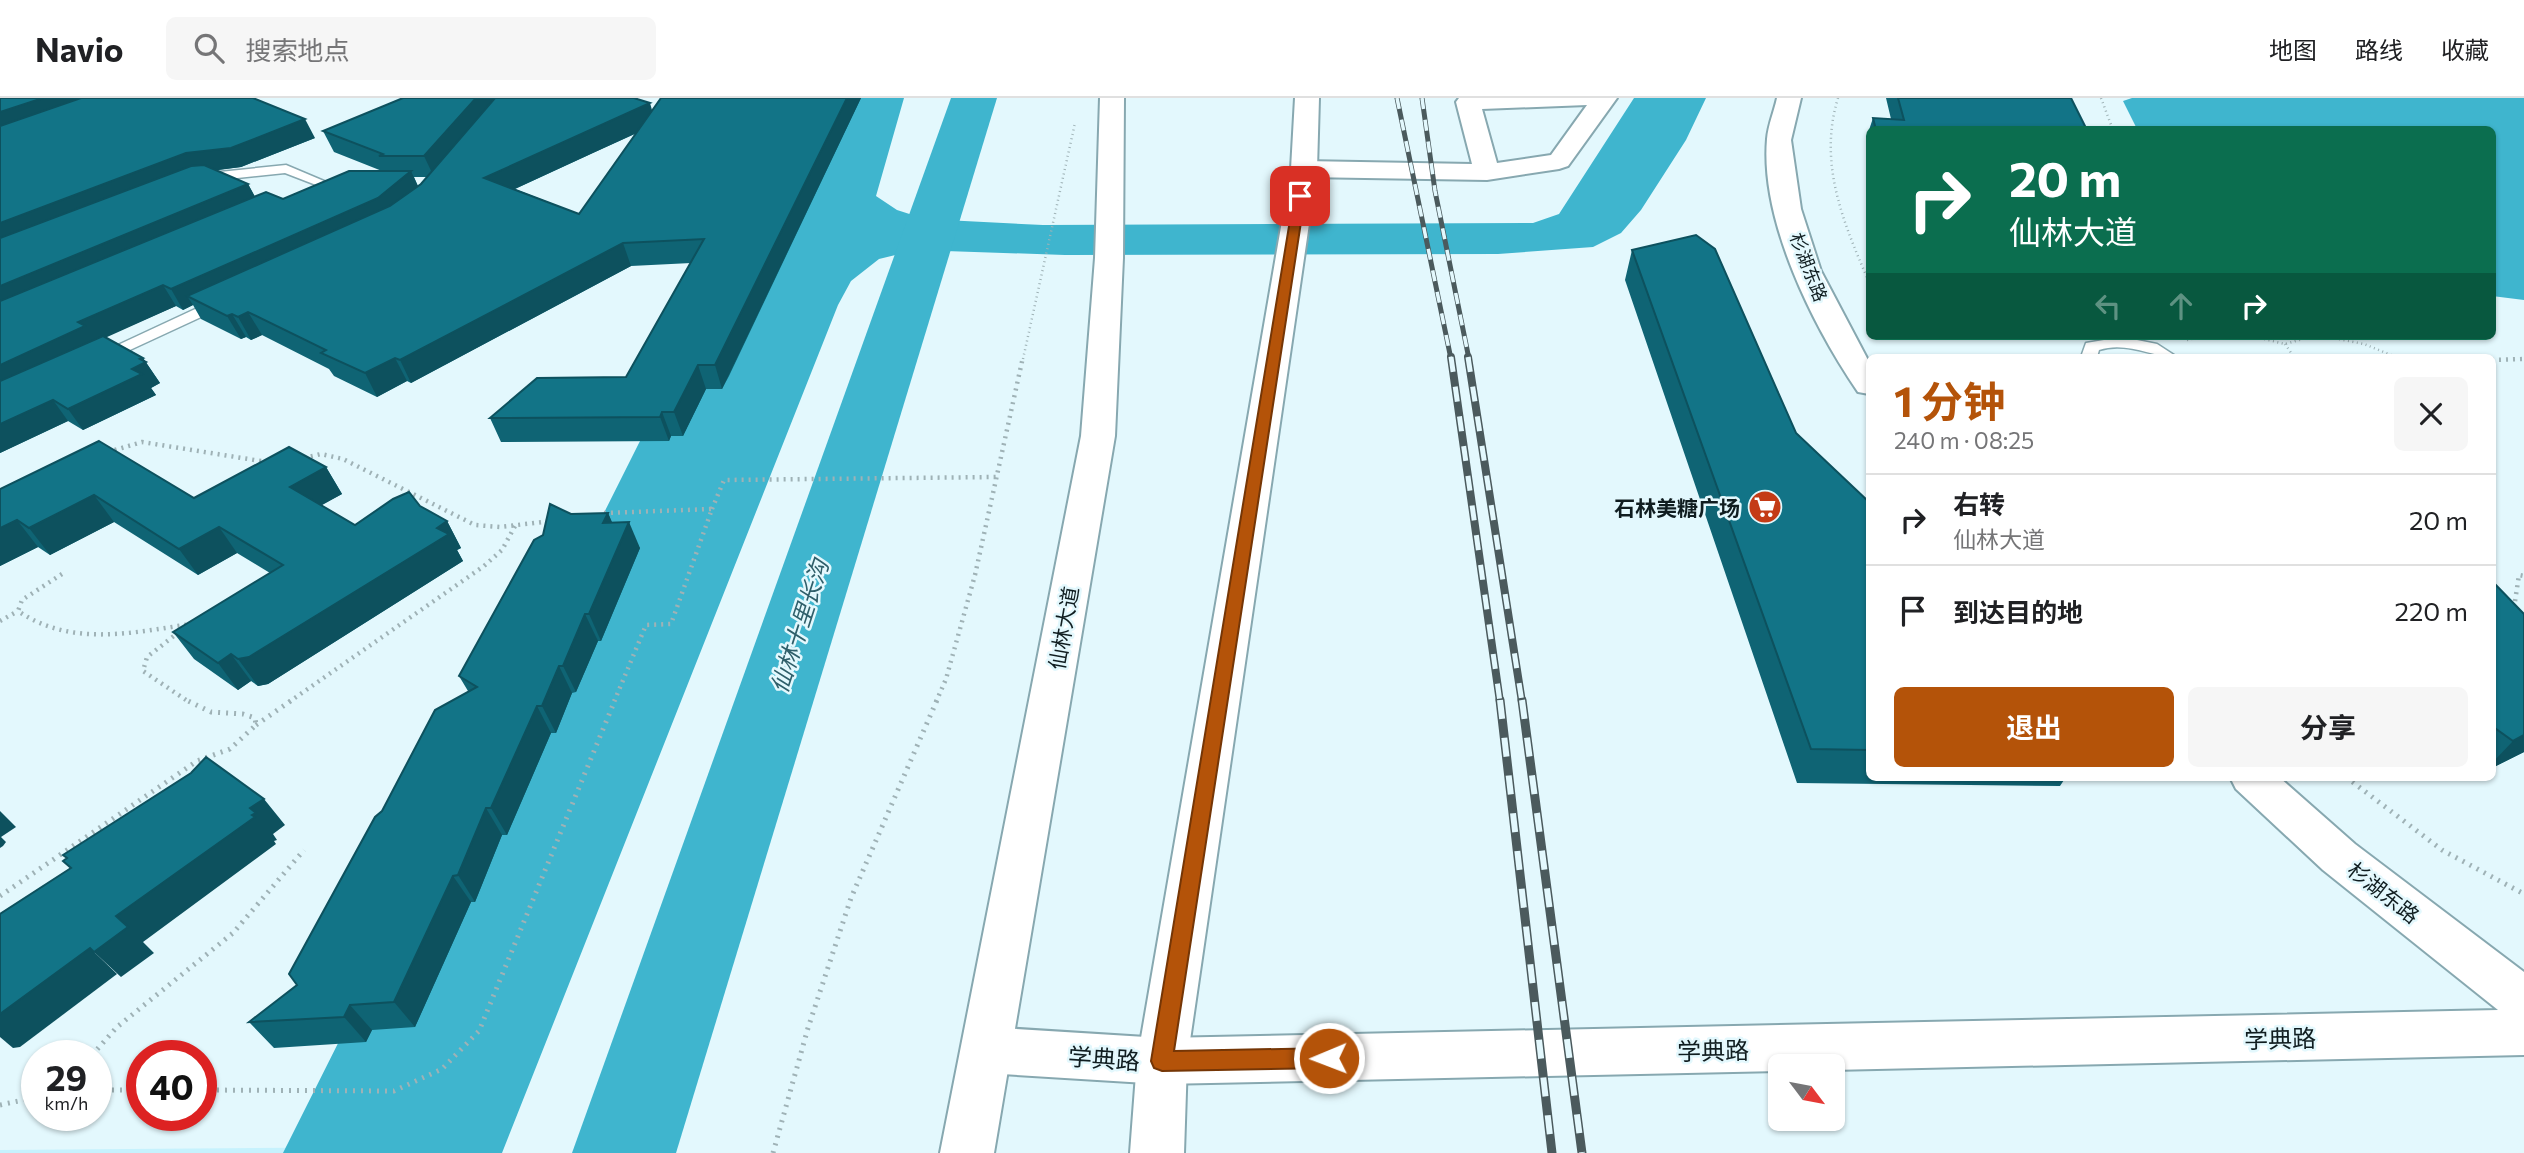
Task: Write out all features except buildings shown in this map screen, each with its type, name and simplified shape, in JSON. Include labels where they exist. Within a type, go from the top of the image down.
[{"type":"main road","points":[[1157,1153],[1162,1061],[1304,169],[1307,98]]},
{"type":"main road","points":[[1304,169],[1487,172],[1559,161],[1603,98]]},
{"type":"main road","points":[[1487,172],[1468,102],[1603,98]]},
{"type":"main road","name":"杉湖东路","points":[[1789,98],[1779,144],[1796,245],[1842,347],[1865,372]]},
{"type":"main road","name":"仙林大道","points":[[967,1153],[1098,436],[1109,258],[1095,105]]},
{"type":"main road","name":"杉湖东路","points":[[2255,781],[2339,857],[2524,1000]]},
{"type":"main road","name":"学典路","points":[[986,1050],[1162,1061],[2524,1032]]},
{"type":"lane","points":[[189,181],[286,169],[331,184],[299,195]]},
{"type":"lane","points":[[80,366],[230,298]]},
{"type":"lane","points":[[2090,354],[2092,347],[2114,341],[2146,346],[2163,354]]},
{"type":"path","points":[[1838,98],[1833,110],[1829,142],[1832,167],[1842,218],[1866,275]]},
{"type":"path","points":[[2101,98],[2112,126]]},
{"type":"path","points":[[773,1153],[808,1028],[851,898],[946,679],[975,575],[996,477],[1095,105]]},
{"type":"path","points":[[2268,340],[2285,344],[2299,340]]},
{"type":"path","points":[[2343,340],[2364,344],[2389,354]]},
{"type":"path","points":[[2285,344],[2292,354]]},
{"type":"path","points":[[2496,360],[2524,359]]},
{"type":"path","points":[[99,456],[142,442],[274,462]]},
{"type":"path","points":[[296,460],[321,454],[343,459],[475,525],[515,526],[561,519]]},
{"type":"path","points":[[217,1090],[394,1091],[420,1083],[445,1069],[465,1051],[479,1031],[646,625],[671,624],[724,480],[996,477]]},
{"type":"path","points":[[409,504],[420,497]]},
{"type":"path","points":[[599,514],[712,509]]},
{"type":"path","points":[[0,897],[197,761],[216,758],[244,739],[256,725],[484,566],[502,550],[515,526]]},
{"type":"path","points":[[0,621],[18,611],[22,600],[62,574]]},
{"type":"path","points":[[2514,618],[2519,575],[2524,576]]},
{"type":"path","points":[[18,611],[30,622],[44,627],[83,634],[146,631],[191,624]]},
{"type":"path","points":[[202,619],[191,624],[147,657],[143,671],[160,686],[214,713],[237,710],[255,718],[256,725]]},
{"type":"path","points":[[2351,781],[2442,850],[2524,894]]},
{"type":"path","points":[[105,1040],[117,1027],[233,933],[304,850]]},
{"type":"path","points":[[0,1105],[21,1100]]},
{"type":"shaded area","points":[[400,1147],[421,1153],[0,1153],[0,1150]]},
{"type":"water","points":[[812,98],[904,98],[876,196],[897,210],[925,219],[1043,225],[1533,223],[1559,214],[1634,98],[1706,98],[1686,140],[1641,210],[1621,233],[1593,247],[1498,254],[1065,255],[916,250],[879,259],[851,281],[838,305],[502,1153],[283,1153]]},
{"type":"water","points":[[2132,98],[2524,98],[2524,300],[2496,296],[2496,126],[2136,126],[2123,101]]},
{"type":"waterway","name":"仙林十里长沟","points":[[624,1153],[974,98]]},
{"type":"railway","points":[[1397,98],[1451,359]]},
{"type":"railway","points":[[1422,98],[1435,191],[1469,359]]},
{"type":"railway","points":[[1451,357],[1500,702]]},
{"type":"railway","points":[[1468,357],[1522,702]]},
{"type":"railway","points":[[1500,700],[1552,1153]]},
{"type":"railway","points":[[1522,700],[1582,1153]]},
{"type":"place","name":"石林美糖广场","points":[[1765,507]]},
{"type":"route","points":[[1300,196],[1162,1061],[1329,1058]]}]
